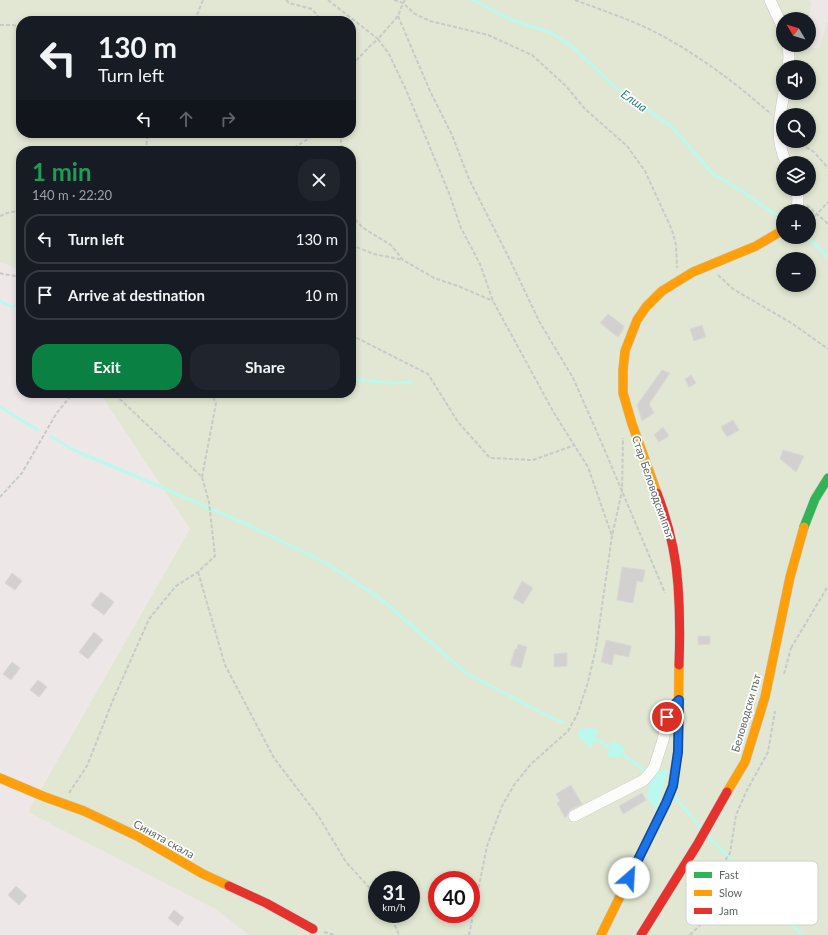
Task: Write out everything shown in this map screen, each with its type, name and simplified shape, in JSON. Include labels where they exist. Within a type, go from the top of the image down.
[{"type":"street","points":[[770,0],[776,13]]},
{"type":"street","name":"Стар Беловодски път","points":[[601,935],[666,803],[673,786],[678,752],[680,626],[678,584],[672,542],[659,498],[632,424],[623,393],[622,370],[625,351],[637,320],[646,307],[662,291],[693,272],[756,246],[776,235]]},
{"type":"street","name":"Беловодски път","points":[[687,861],[745,762],[765,697],[790,577],[806,522],[815,499],[828,478]]},
{"type":"street","points":[[574,816],[644,780],[654,768],[663,740],[669,712],[679,700]]},
{"type":"street","name":"Синята скала","points":[[0,778],[45,797],[84,811],[139,837],[203,874],[266,904],[313,929]]},
{"type":"street","name":"Беловодски път","points":[[641,935],[686,863]]},
{"type":"path","points":[[197,16],[203,0]]},
{"type":"path","points":[[286,0],[289,3],[312,9],[318,16]]},
{"type":"path","points":[[328,0],[349,16]]},
{"type":"path","points":[[394,0],[403,3],[415,14],[430,21],[488,35],[532,55],[566,86],[585,109],[627,146],[646,171],[672,230],[676,245],[677,282]]},
{"type":"path","points":[[356,59],[378,39],[398,16],[405,0]]},
{"type":"path","points":[[575,0],[638,24],[681,47],[751,96],[776,118]]},
{"type":"path","points":[[398,16],[430,91],[452,135],[468,179],[510,260],[539,321],[573,378],[666,594]]},
{"type":"path","points":[[356,22],[378,39],[389,54],[406,90],[449,194],[460,228],[480,264],[493,301],[554,413],[588,467],[612,536]]},
{"type":"path","points":[[0,25],[16,26]]},
{"type":"path","points":[[297,146],[309,138]]},
{"type":"path","points":[[807,148],[814,152],[828,168]]},
{"type":"path","points":[[801,196],[828,224]]},
{"type":"path","points":[[817,214],[828,202]]},
{"type":"path","points":[[0,216],[16,211]]},
{"type":"path","points":[[356,220],[363,228],[392,245],[403,260]]},
{"type":"path","points":[[356,247],[374,254],[403,260],[434,278],[458,286],[493,301]]},
{"type":"path","points":[[709,266],[733,289],[793,324],[828,349]]},
{"type":"path","points":[[0,272],[16,276]]},
{"type":"path","points":[[356,338],[428,374],[458,422],[490,458],[533,460],[574,445]]},
{"type":"path","points":[[0,497],[22,473],[56,414],[69,398]]},
{"type":"path","points":[[118,398],[202,477]]},
{"type":"path","points":[[62,803],[87,766],[113,700],[149,619],[176,586],[198,572],[215,556],[209,502],[202,477],[216,403],[214,398]]},
{"type":"path","points":[[469,935],[487,846],[502,806],[514,785],[531,764],[568,731],[577,715],[588,682],[596,648],[612,536],[622,491],[623,438]]},
{"type":"path","points":[[198,572],[225,665],[274,758],[319,817],[346,862],[368,886]]},
{"type":"path","points":[[791,648],[828,586]]},
{"type":"path","points":[[697,845],[702,861]]},
{"type":"path","points":[[393,923],[398,935]]},
{"type":"path","points":[[690,935],[701,925]]},
{"type":"green space","points":[[0,0],[808,0],[811,2],[810,12],[776,12],[776,52],[816,52],[816,48],[819,49],[828,22],[828,935],[249,935],[217,910],[28,812],[190,529],[103,398],[356,398],[356,146],[16,146],[16,268],[0,262]]},
{"type":"water","points":[[580,729],[599,729],[591,748],[577,735]]},
{"type":"water","points":[[612,741],[621,745],[625,749],[622,755],[616,758],[607,756]]},
{"type":"water","points":[[669,769],[657,809],[649,800],[647,793],[649,786],[657,773]]},
{"type":"building","points":[[608,314],[624,326],[618,337],[600,323]]},
{"type":"building","points":[[702,325],[706,337],[694,341],[690,329]]},
{"type":"building","points":[[662,370],[670,373],[649,404],[654,413],[642,421],[637,405]]},
{"type":"building","points":[[691,375],[696,383],[689,387],[685,379]]},
{"type":"building","points":[[733,420],[739,430],[727,437],[721,427]]},
{"type":"building","points":[[663,427],[669,436],[659,442],[654,435]]},
{"type":"building","points":[[783,450],[804,456],[796,472],[780,459]]},
{"type":"building","points":[[622,567],[645,570],[643,582],[637,581],[633,603],[617,600]]},
{"type":"building","points":[[12,573],[22,581],[15,590],[5,583]]},
{"type":"building","points":[[522,581],[533,588],[523,604],[513,598]]},
{"type":"building","points":[[101,592],[114,602],[104,615],[91,605]]},
{"type":"building","points":[[94,632],[103,640],[88,659],[79,652]]},
{"type":"building","points":[[698,636],[710,636],[710,644],[698,645]]},
{"type":"building","points":[[606,640],[631,646],[629,657],[614,654],[612,665],[601,662]]},
{"type":"building","points":[[518,644],[527,647],[521,668],[510,665]]},
{"type":"building","points":[[567,653],[567,666],[554,667],[554,654]]},
{"type":"building","points":[[12,662],[20,668],[11,680],[3,674]]},
{"type":"building","points":[[38,680],[47,687],[39,697],[30,690]]},
{"type":"building","points":[[571,785],[582,804],[570,810],[565,818],[557,803],[560,801],[556,794]]},
{"type":"building","points":[[642,793],[646,800],[623,814],[619,806]]},
{"type":"building","points":[[16,886],[27,896],[19,905],[8,895]]},
{"type":"building","points":[[174,910],[184,918],[178,926],[168,918]]},
{"type":"waterway","name":"Елша","points":[[473,0],[512,20],[552,33],[574,48],[616,88],[672,127],[713,174],[742,191],[776,215]]},
{"type":"waterway","name":"Елша","points":[[814,244],[828,257]]},
{"type":"waterway","points":[[0,301],[12,307],[16,305]]},
{"type":"waterway","points":[[356,380],[390,383],[412,382]]},
{"type":"waterway","points":[[0,407],[38,430]]},
{"type":"waterway","points":[[51,437],[78,452],[248,525],[326,563],[381,599],[466,673],[564,723]]},
{"type":"waterway","points":[[593,738],[612,748]]},
{"type":"waterway","points":[[619,752],[647,772]]},
{"type":"waterway","points":[[675,797],[701,828]]},
{"type":"waterway","points":[[708,835],[732,861]]},
{"type":"waterway","points":[[792,925],[803,935]]},
{"type":"traffic: fast","points":[[804,527],[815,499],[828,478]]},
{"type":"traffic: slow","points":[[657,493],[632,424],[623,393],[625,351],[637,320],[646,307],[662,291],[693,272],[756,246],[776,234]]},
{"type":"traffic: slow","points":[[727,792],[745,762],[765,697],[790,577],[804,527]]},
{"type":"traffic: slow","points":[[601,935],[673,786],[678,751],[679,665]]},
{"type":"traffic: slow","points":[[0,778],[45,797],[84,811],[139,837],[203,874],[229,886]]},
{"type":"traffic: jam","points":[[657,493],[671,538],[677,573],[680,635],[679,665]]},
{"type":"traffic: jam","points":[[687,861],[727,792]]},
{"type":"traffic: jam","points":[[641,935],[686,863]]},
{"type":"traffic: jam","points":[[229,886],[266,903],[313,929]]},
{"type":"route","points":[[629,878],[673,786],[678,752],[679,700],[672,707],[667,717]]}]
